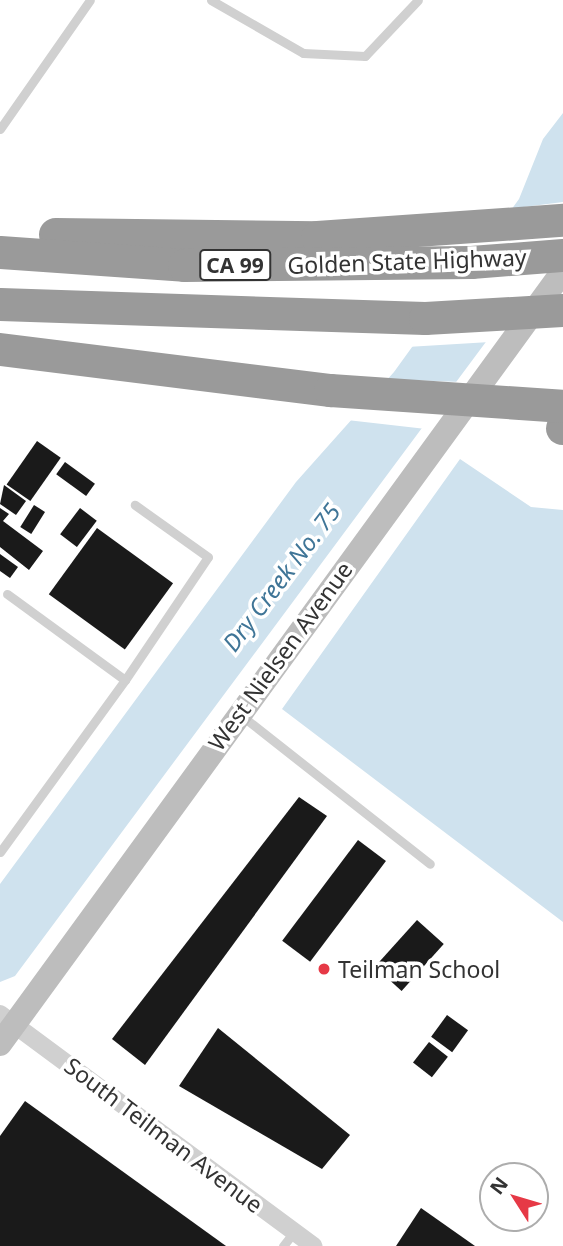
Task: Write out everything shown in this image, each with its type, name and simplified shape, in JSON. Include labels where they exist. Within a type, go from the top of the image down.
[{"type":"highway","points":[[0,233],[186,238],[438,231],[563,220]]},
{"type":"highway","name":"Golden State Highway","points":[[0,252],[184,265],[471,262],[563,255]]},
{"type":"highway","name":"CA 99","points":[[0,304],[425,318],[563,310]]},
{"type":"highway","points":[[0,349],[330,390],[452,401],[563,421]]},
{"type":"street","name":"West Nielsen Avenue","points":[[0,1044],[7,1019],[238,713],[563,271]]},
{"type":"street","name":"South Teilman Avenue","points":[[7,1019],[288,1239],[313,1246]]},
{"type":"lane","points":[[0,129],[90,0]]},
{"type":"lane","points":[[211,0],[303,53],[365,56],[418,0]]},
{"type":"lane","points":[[0,852],[125,680],[208,557],[135,505]]},
{"type":"lane","points":[[7,594],[125,680]]},
{"type":"lane","points":[[238,713],[430,864]]},
{"type":"water","name":"Dry Creek No. 75","points":[[563,113],[563,238],[15,976],[0,982],[0,884],[296,482],[394,372],[519,199],[543,139]]},
{"type":"water","points":[[460,459],[531,507],[563,510],[563,922],[282,709]]},
{"type":"pier","points":[[563,202],[563,244],[490,342],[407,347],[508,209]]},
{"type":"pier","points":[[383,379],[461,382],[426,429],[347,420]]},
{"type":"building","points":[[37,441],[61,458],[30,501],[7,484]]},
{"type":"building","points":[[65,462],[95,484],[86,496],[56,474]]},
{"type":"building","points":[[4,485],[26,501],[16,515],[0,504]]},
{"type":"building","points":[[34,505],[45,512],[31,534],[20,527]]},
{"type":"building","points":[[0,508],[9,514],[3,521],[43,551],[29,570],[0,547]]},
{"type":"building","points":[[80,508],[97,521],[77,547],[60,534]]},
{"type":"building","points":[[97,528],[173,583],[125,650],[49,594]]},
{"type":"building","points":[[0,554],[18,567],[10,578],[0,571]]},
{"type":"building","points":[[299,797],[327,816],[145,1065],[112,1039]]},
{"type":"building","points":[[358,840],[386,861],[310,962],[282,941]]},
{"type":"building","points":[[417,920],[444,944],[402,991],[375,967]]},
{"type":"building","points":[[447,1015],[468,1030],[452,1052],[431,1037]]},
{"type":"building","points":[[218,1028],[350,1135],[322,1169],[179,1086]]},
{"type":"building","points":[[429,1042],[448,1057],[432,1077],[413,1062]]},
{"type":"building","points":[[25,1101],[226,1246],[0,1246],[0,1136]]},
{"type":"building","points":[[421,1208],[475,1246],[396,1246]]},
{"type":"place","name":"Teilman School","points":[[324,969]]}]
